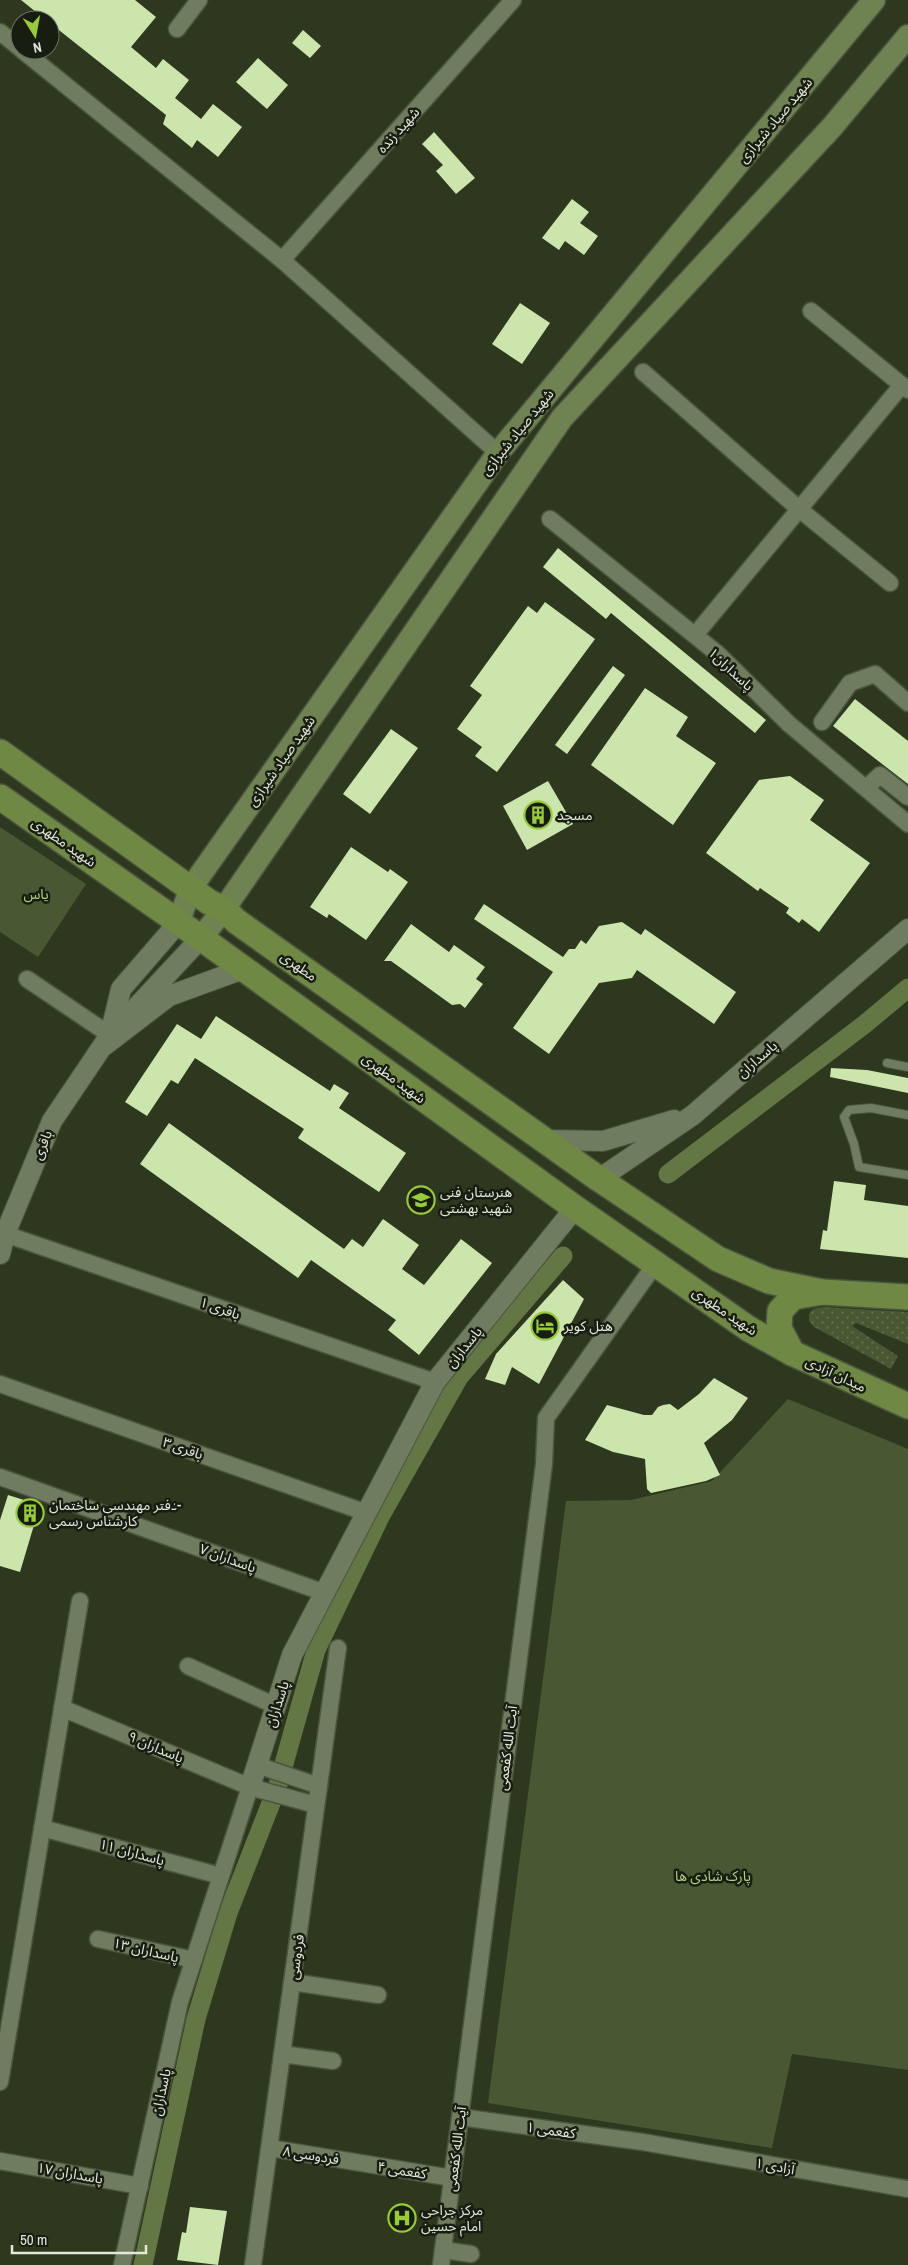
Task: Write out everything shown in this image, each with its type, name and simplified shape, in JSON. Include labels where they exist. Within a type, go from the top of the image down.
[{"type":"main road","name":"شهید صیاد شیرازی","points":[[178,923],[191,888],[498,453],[874,0]]},
{"type":"main road","name":"شهید صیاد شیرازی","points":[[201,938],[224,909],[562,418],[832,127],[908,36]]},
{"type":"main road","name":"مطهری","points":[[0,752],[209,902],[224,909],[236,921],[599,1179]]},
{"type":"main road","name":"شهید مطهری","points":[[0,797],[201,938],[575,1208],[749,1329],[792,1353]]},
{"type":"main road","points":[[575,1208],[599,1179],[718,1259],[770,1280],[822,1292]]},
{"type":"main road","name":"میدان آزادی","points":[[908,1297],[822,1292],[793,1297],[780,1311],[779,1328],[792,1353],[908,1406]]},
{"type":"street","points":[[177,29],[199,0]]},
{"type":"street","name":"شهید زنده","points":[[282,260],[505,3]]},
{"type":"street","points":[[0,32],[10,40]]},
{"type":"street","points":[[35,60],[282,260],[498,453]]},
{"type":"street","points":[[695,635],[799,509],[905,388],[811,311]]},
{"type":"street","points":[[643,372],[799,509],[890,583]]},
{"type":"street","name":"پاسداران۱","points":[[550,519],[718,654],[789,724],[908,824]]},
{"type":"street","points":[[822,722],[850,683],[876,674],[908,703]]},
{"type":"street","points":[[866,788],[880,774],[908,797]]},
{"type":"street","points":[[107,1041],[121,988],[178,923]]},
{"type":"street","name":"پاسداران","points":[[599,1179],[693,1115],[908,929]]},
{"type":"street","name":"باقری","points":[[0,1254],[5,1234],[52,1121],[107,1041],[201,938]]},
{"type":"street","points":[[107,1041],[169,996],[243,969]]},
{"type":"street","points":[[27,979],[107,1041]]},
{"type":"street","points":[[544,1140],[603,1141],[693,1115]]},
{"type":"street","name":"پاسداران","points":[[122,2265],[180,2002],[292,1656],[435,1382],[575,1208]]},
{"type":"street","name":"باقری ۱","points":[[5,1234],[435,1382]]},
{"type":"street","name":"آیت الله کفعمی","points":[[442,2258],[544,1464],[546,1418],[656,1263]]},
{"type":"street","name":"باقری ۳","points":[[0,1384],[367,1513]]},
{"type":"street","name":"پاسداران ۷","points":[[0,1477],[325,1593]]},
{"type":"street","points":[[0,2082],[4,2039],[80,1601]]},
{"type":"street","name":"فردوسی","points":[[254,2265],[338,1648]]},
{"type":"street","points":[[188,1666],[276,1706]]},
{"type":"street","name":"پاسداران ۹","points":[[62,1708],[250,1786],[316,1805]]},
{"type":"street","points":[[258,1765],[319,1785]]},
{"type":"street","name":"پاسداران ۱۱","points":[[42,1828],[221,1876]]},
{"type":"street","name":"پاسداران ۱۳","points":[[98,1939],[194,1960]]},
{"type":"street","points":[[292,1982],[378,1995]]},
{"type":"street","points":[[282,2054],[333,2061]]},
{"type":"street","name":"کفعمی ۱","points":[[460,2117],[643,2142]]},
{"type":"street","name":"آزادی ۱","points":[[643,2142],[908,2190]]},
{"type":"street","name":"فردوسی ۸","points":[[270,2148],[353,2161]]},
{"type":"street","name":"پاسداران ۱۷","points":[[0,2161],[140,2186]]},
{"type":"street","name":"کفعمی ۴","points":[[353,2161],[452,2178]]},
{"type":"street","points":[[442,2258],[471,2254]]},
{"type":"lane","points":[[888,1063],[908,1067]]},
{"type":"lane","points":[[908,1115],[871,1108],[850,1110],[844,1117],[854,1144],[859,1167],[908,1175]]},
{"type":"green space","name":"یاس","points":[[0,827],[86,884],[38,957],[0,932]]},
{"type":"green space","points":[[823,1307],[908,1312],[908,1344],[856,1323],[852,1326],[898,1356],[891,1369],[814,1327],[809,1321],[809,1314],[813,1309]]},
{"type":"green space","name":"پارک شادی ها","points":[[788,1399],[908,1449],[908,2070],[792,2054],[772,2148],[488,2103],[566,1501],[631,1500],[712,1481]]},
{"type":"building","points":[[21,0],[135,0],[156,17],[131,47],[156,68],[163,59],[189,80],[175,98],[201,119],[213,104],[242,127],[218,157],[197,140],[192,148],[163,124],[166,115],[60,31],[60,10],[34,10]]},
{"type":"building","points":[[303,30],[321,46],[310,58],[292,43]]},
{"type":"building","points":[[258,58],[288,85],[267,109],[236,82]]},
{"type":"building","points":[[434,132],[475,178],[456,194],[436,171],[443,165],[422,144]]},
{"type":"building","points":[[572,199],[589,212],[580,223],[598,236],[584,255],[565,241],[559,250],[542,238]]},
{"type":"building","points":[[520,303],[550,323],[522,364],[492,344]]},
{"type":"building","points":[[558,548],[766,720],[755,733],[611,613],[606,619],[543,567]]},
{"type":"building","points":[[545,602],[595,639],[497,772],[475,756],[482,747],[457,729],[482,695],[470,686],[528,606],[537,613]]},
{"type":"building","points":[[613,666],[625,675],[567,754],[555,745]]},
{"type":"building","points":[[645,688],[688,717],[676,736],[716,763],[673,825],[591,765]]},
{"type":"building","points":[[855,699],[908,741],[908,784],[833,726]]},
{"type":"building","points":[[391,729],[418,748],[370,814],[343,794]]},
{"type":"building","points":[[790,776],[824,800],[810,820],[870,863],[819,932],[802,919],[799,923],[786,913],[789,908],[760,888],[758,891],[706,853],[759,780]]},
{"type":"building","name":"مسجد","points":[[548,781],[573,824],[527,850],[503,806]]},
{"type":"building","points":[[351,847],[388,872],[390,869],[408,882],[366,940],[329,914],[327,918],[310,907]]},
{"type":"building","points":[[484,904],[563,957],[569,949],[575,949],[581,940],[586,944],[599,926],[622,922],[641,935],[645,929],[736,992],[714,1024],[637,970],[632,978],[599,983],[549,1054],[513,1028],[553,972],[474,919]]},
{"type":"building","points":[[411,924],[449,952],[454,945],[485,967],[476,979],[483,984],[465,1008],[460,1004],[452,1005],[391,961],[384,961]]},
{"type":"building","points":[[216,1016],[330,1091],[334,1084],[349,1093],[339,1108],[406,1153],[379,1192],[298,1138],[304,1129],[195,1058],[178,1084],[171,1080],[147,1116],[125,1102],[177,1024],[201,1039]]},
{"type":"building","points":[[831,1068],[867,1070],[908,1078],[908,1093],[830,1077]]},
{"type":"building","points":[[169,1123],[344,1249],[352,1239],[363,1247],[383,1219],[419,1245],[402,1269],[424,1285],[461,1239],[492,1263],[419,1355],[388,1330],[396,1320],[311,1260],[298,1278],[140,1164]]},
{"type":"building","points":[[834,1181],[866,1185],[864,1200],[908,1206],[908,1258],[820,1249],[823,1230],[827,1231]]},
{"type":"building","name":"هتل کویر","points":[[563,1280],[584,1299],[539,1384],[512,1367],[505,1385],[485,1379],[496,1354]]},
{"type":"building","points":[[714,1378],[748,1398],[732,1420],[704,1443],[720,1475],[706,1481],[651,1493],[647,1489],[645,1459],[613,1452],[585,1440],[607,1405],[644,1415],[652,1415],[658,1407],[663,1405],[670,1404],[678,1410],[699,1394]]},
{"type":"building","points":[[8,1495],[40,1505],[20,1572],[0,1566],[0,1520]]},
{"type":"building","points":[[190,2207],[227,2211],[218,2265],[177,2260],[182,2232],[186,2233]]},
{"type":"waterway","points":[[668,1174],[865,1024],[908,988]]},
{"type":"waterway","points":[[278,1785],[316,1650],[381,1515],[459,1377],[563,1256]]},
{"type":"waterway","points":[[143,2265],[196,2019],[228,1913],[271,1803]]},
{"type":"place","name":"مسجد","points":[[538,815]]},
{"type":"place","name":"هنرستان فنی شهید بهشتی","points":[[421,1200]]},
{"type":"place","name":"هتل کویر","points":[[545,1326]]},
{"type":"place","name":"دفتر مهندسی ساختمان- کارشناس رسمی","points":[[30,1513]]},
{"type":"place","name":"مرکز جراحی امام حسین","points":[[402,2218]]}]
